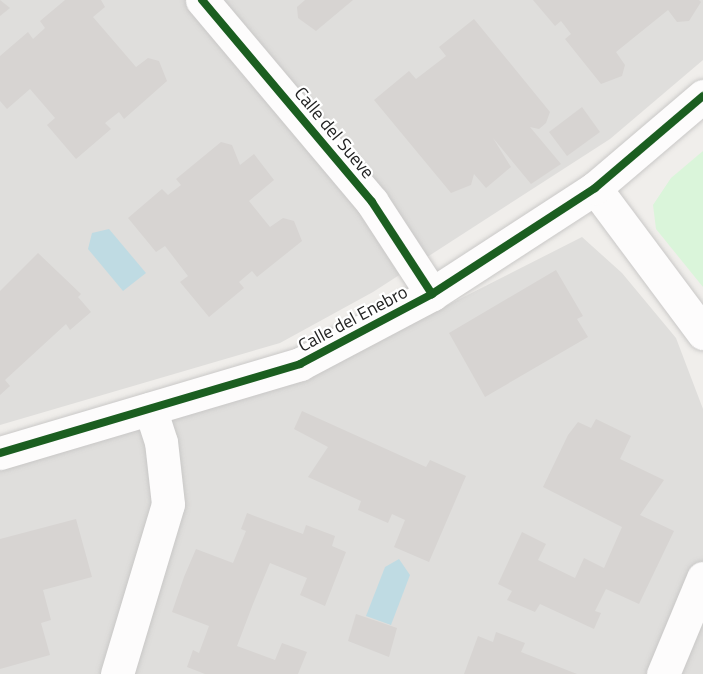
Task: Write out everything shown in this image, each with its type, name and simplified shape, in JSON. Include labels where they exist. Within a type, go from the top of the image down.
[{"type":"street","name":"Calle del Sueve","points":[[202,0],[372,202],[432,294]]},
{"type":"street","name":"Calle del Enebro","points":[[0,453],[300,364],[432,294],[595,188],[703,96]]},
{"type":"street","points":[[595,188],[703,333]]},
{"type":"street","points":[[117,674],[168,504],[160,442],[150,410]]},
{"type":"street","points":[[663,674],[703,578]]},
{"type":"shaded area","points":[[0,0],[703,0],[703,60],[610,139],[373,292],[280,343],[0,425]]},
{"type":"shaded area","points":[[582,237],[622,273],[676,338],[703,409],[703,674],[0,674],[0,468],[306,377]]},
{"type":"green space","points":[[703,151],[703,287],[656,229],[653,205],[671,178]]},
{"type":"water","points":[[109,229],[146,273],[123,291],[88,249],[92,233]]},
{"type":"water","points":[[399,559],[410,575],[391,625],[366,616],[385,567]]},
{"type":"building","points":[[0,0],[10,8],[0,16]]},
{"type":"building","points":[[65,0],[101,0],[105,7],[93,17],[136,67],[148,58],[159,61],[167,81],[124,119],[119,112],[105,123],[111,129],[76,159],[47,125],[55,118],[30,89],[7,109],[0,101],[0,56],[28,32],[33,39],[45,28],[40,21]]},
{"type":"building","points":[[305,0],[353,0],[316,31],[298,18],[297,7]]},
{"type":"building","points":[[533,0],[699,0],[701,2],[689,21],[677,22],[668,10],[616,52],[625,65],[622,76],[601,84],[565,39],[571,34],[561,21],[555,26]]},
{"type":"building","points":[[474,19],[550,112],[546,123],[539,129],[530,127],[561,164],[531,184],[493,138],[511,167],[486,188],[474,174],[471,185],[451,193],[374,100],[409,71],[416,79],[446,56],[439,47]]},
{"type":"building","points":[[582,107],[600,132],[567,156],[549,132]]},
{"type":"building","points":[[221,142],[232,145],[240,165],[254,154],[274,180],[249,201],[270,227],[283,218],[294,221],[302,241],[257,277],[252,271],[239,282],[244,288],[209,317],[180,282],[188,276],[165,246],[156,252],[128,218],[162,189],[168,195],[181,185],[176,179]]},
{"type":"building","points":[[38,253],[81,294],[78,297],[91,312],[70,330],[66,324],[5,380],[10,386],[0,395],[0,291]]},
{"type":"building","points":[[556,270],[583,316],[577,319],[588,337],[485,397],[449,333]]},
{"type":"building","points":[[302,411],[426,467],[430,460],[466,476],[429,562],[394,547],[405,520],[392,514],[388,523],[358,510],[361,501],[308,477],[328,447],[294,429]]},
{"type":"building","points":[[596,419],[631,436],[620,459],[664,480],[640,515],[674,531],[639,604],[606,589],[595,611],[601,613],[594,629],[540,604],[535,612],[507,600],[512,591],[498,584],[522,532],[546,544],[538,560],[575,578],[584,558],[604,568],[622,527],[543,487],[568,435],[578,422],[591,428]]},
{"type":"building","points":[[247,513],[303,534],[306,525],[335,536],[332,546],[346,552],[325,606],[300,595],[307,578],[270,563],[253,604],[237,646],[275,660],[282,643],[307,652],[298,674],[205,674],[187,667],[193,650],[199,653],[209,626],[172,612],[184,577],[196,549],[233,563],[246,531],[241,529]]},
{"type":"building","points":[[76,519],[92,577],[43,590],[51,620],[41,623],[50,655],[0,669],[0,539]]},
{"type":"building","points":[[356,614],[397,628],[389,657],[348,641]]},
{"type":"building","points":[[496,632],[525,643],[521,652],[577,674],[464,674],[478,636],[493,642]]},
{"type":"cycle path","points":[[202,0],[372,202],[432,294]]},
{"type":"cycle path","points":[[0,453],[300,364],[432,294],[595,188],[703,96]]}]
